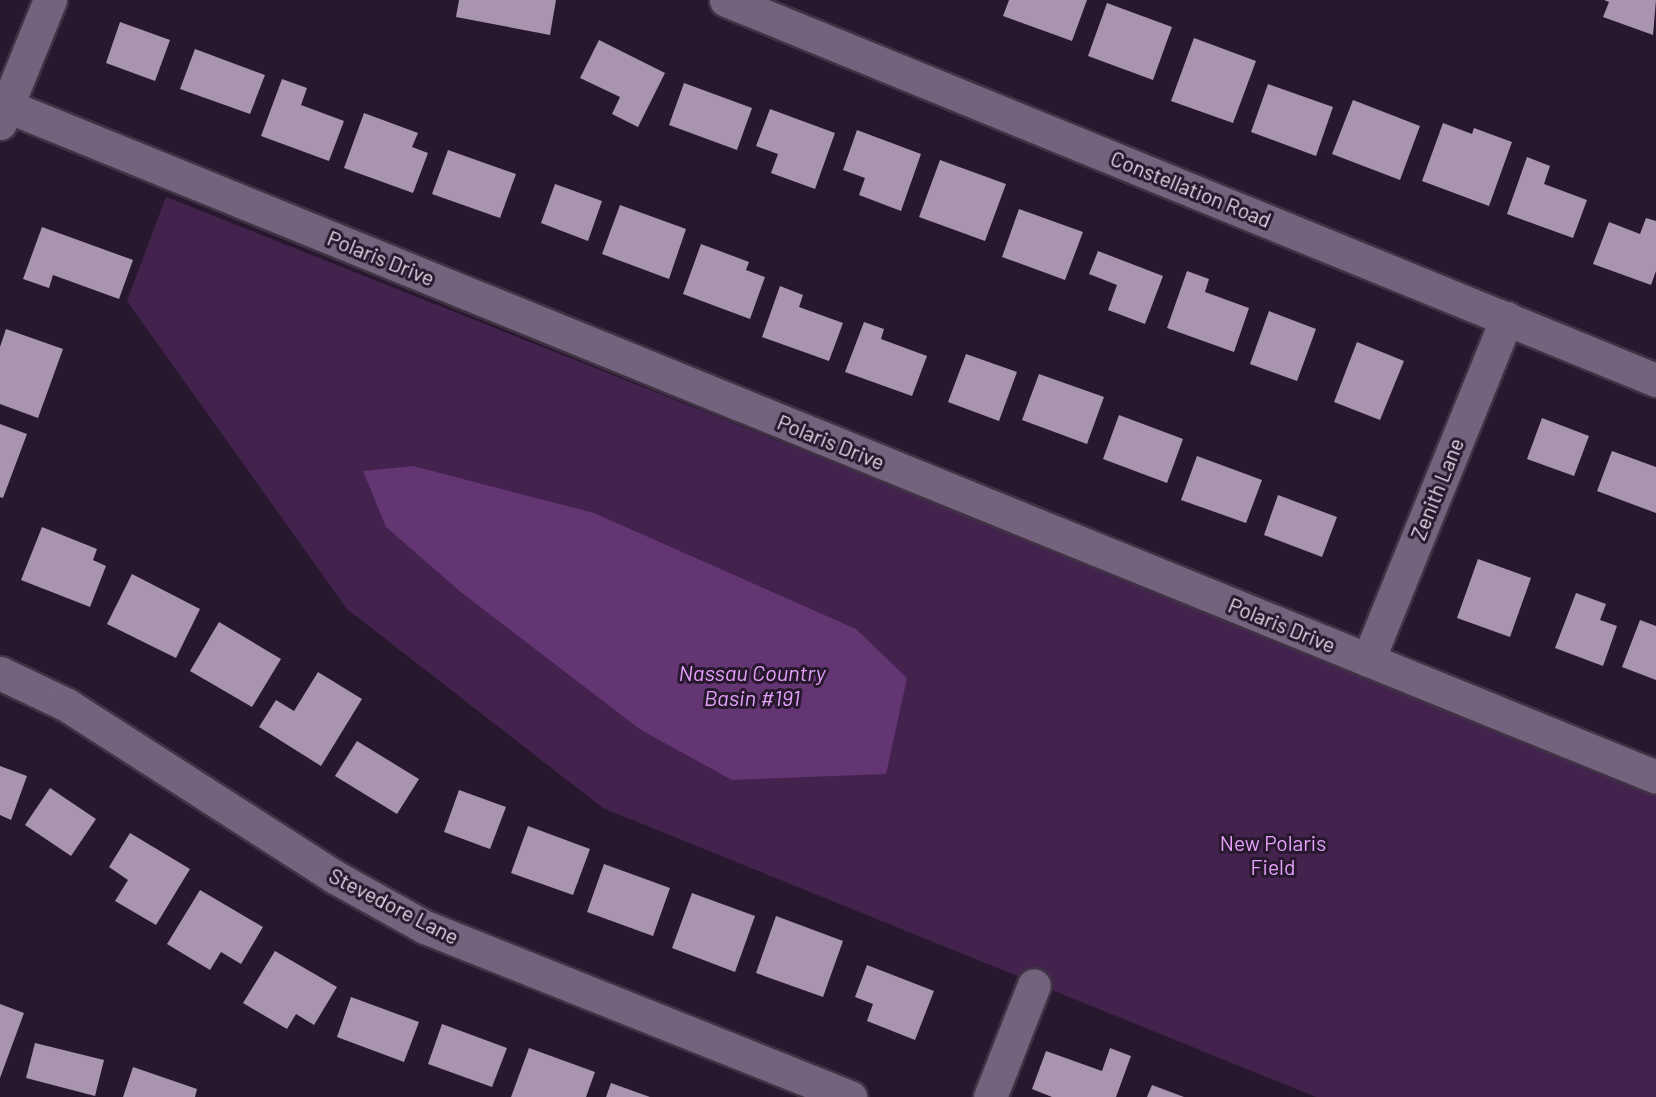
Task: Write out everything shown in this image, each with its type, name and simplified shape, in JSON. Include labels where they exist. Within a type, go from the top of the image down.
[{"type":"street","points":[[3,114],[50,0]]},
{"type":"street","name":"Constellation Road","points":[[726,0],[1656,380]]},
{"type":"street","name":"Polaris Drive","points":[[3,114],[1656,777]]},
{"type":"street","name":"Zenith Lane","points":[[1368,660],[1507,318]]},
{"type":"street","name":"Stevedore Lane","points":[[0,673],[67,705],[335,877],[425,927],[850,1097]]},
{"type":"street","points":[[990,1097],[1034,985]]},
{"type":"green space","name":"New Polaris Field","points":[[166,197],[1145,587],[1656,785],[1656,1097],[1316,1097],[603,808],[347,609],[127,301]]},
{"type":"water","name":"Nassau Country Basin #191","points":[[413,466],[594,513],[856,629],[907,678],[886,774],[732,780],[641,730],[462,593],[386,527],[363,471]]},
{"type":"building","points":[[459,0],[556,0],[550,35],[456,17]]},
{"type":"building","points":[[1009,0],[1087,0],[1072,41],[1003,16]]},
{"type":"building","points":[[1604,0],[1656,0],[1653,35],[1603,17],[1609,2]]},
{"type":"building","points":[[1107,3],[1172,27],[1153,80],[1088,56]]},
{"type":"building","points":[[120,22],[170,40],[155,81],[106,63]]},
{"type":"building","points":[[1194,38],[1256,61],[1233,123],[1171,101]]},
{"type":"building","points":[[599,40],[665,73],[638,127],[612,114],[620,97],[580,78]]},
{"type":"building","points":[[195,49],[265,75],[250,114],[180,89]]},
{"type":"building","points":[[282,79],[307,88],[301,105],[344,121],[329,161],[261,136]]},
{"type":"building","points":[[684,83],[752,108],[737,150],[669,125]]},
{"type":"building","points":[[1268,84],[1333,107],[1316,156],[1251,132]]},
{"type":"building","points":[[1353,100],[1420,126],[1400,180],[1332,154]]},
{"type":"building","points":[[770,109],[835,133],[815,189],[771,173],[778,154],[756,146]]},
{"type":"building","points":[[364,113],[418,133],[412,147],[428,153],[413,193],[344,168]]},
{"type":"building","points":[[1443,123],[1472,134],[1474,128],[1512,142],[1489,206],[1422,181]]},
{"type":"building","points":[[857,130],[921,154],[901,211],[859,195],[865,178],[843,170]]},
{"type":"building","points":[[448,150],[516,174],[500,218],[432,194]]},
{"type":"building","points":[[1527,157],[1550,166],[1544,184],[1587,200],[1573,238],[1507,214]]},
{"type":"building","points":[[940,160],[1006,184],[985,241],[919,217]]},
{"type":"building","points":[[555,184],[602,201],[588,241],[541,223]]},
{"type":"building","points":[[620,205],[686,229],[669,279],[602,254]]},
{"type":"building","points":[[1019,209],[1083,232],[1065,280],[1002,257]]},
{"type":"building","points":[[1646,218],[1656,221],[1656,271],[1651,285],[1593,264],[1609,222],[1640,234]]},
{"type":"building","points":[[42,227],[133,260],[119,299],[53,275],[49,288],[23,279]]},
{"type":"building","points":[[701,244],[749,262],[746,270],[765,277],[750,319],[683,294]]},
{"type":"building","points":[[1098,251],[1163,276],[1145,324],[1108,310],[1117,285],[1089,274]]},
{"type":"building","points":[[1187,271],[1209,279],[1205,292],[1249,308],[1234,352],[1167,328]]},
{"type":"building","points":[[780,286],[803,295],[799,307],[843,323],[829,361],[762,337]]},
{"type":"building","points":[[1269,311],[1316,329],[1297,381],[1250,364]]},
{"type":"building","points":[[864,322],[884,329],[881,339],[927,356],[912,396],[845,372]]},
{"type":"building","points":[[6,329],[63,349],[38,418],[0,404],[0,347]]},
{"type":"building","points":[[1357,342],[1404,361],[1380,420],[1334,402]]},
{"type":"building","points":[[966,354],[1017,372],[999,421],[948,402]]},
{"type":"building","points":[[1039,374],[1104,397],[1087,444],[1022,420]]},
{"type":"building","points":[[1119,415],[1183,439],[1167,483],[1103,459]]},
{"type":"building","points":[[1542,418],[1589,436],[1574,476],[1527,459]]},
{"type":"building","points":[[0,424],[27,434],[3,498],[0,497]]},
{"type":"building","points":[[1612,451],[1656,467],[1656,513],[1597,491]]},
{"type":"building","points":[[1197,456],[1262,480],[1246,523],[1181,500]]},
{"type":"building","points":[[1278,495],[1337,517],[1322,557],[1264,535]]},
{"type":"building","points":[[42,527],[97,549],[93,560],[106,566],[90,607],[21,580]]},
{"type":"building","points":[[1478,559],[1531,578],[1510,637],[1457,618]]},
{"type":"building","points":[[132,574],[200,609],[176,658],[107,624]]},
{"type":"building","points":[[1576,593],[1606,604],[1600,620],[1617,626],[1603,666],[1555,648]]},
{"type":"building","points":[[1640,620],[1656,626],[1656,680],[1622,667]]},
{"type":"building","points":[[219,622],[281,659],[252,707],[190,671]]},
{"type":"building","points":[[318,672],[362,699],[321,766],[259,727],[276,700],[294,711]]},
{"type":"building","points":[[357,741],[419,779],[397,814],[335,776]]},
{"type":"building","points":[[0,766],[27,776],[11,820],[0,815]]},
{"type":"building","points":[[50,788],[96,819],[71,856],[25,825]]},
{"type":"building","points":[[459,790],[506,807],[490,849],[444,832]]},
{"type":"building","points":[[528,826],[590,849],[573,895],[511,873]]},
{"type":"building","points":[[130,833],[190,869],[156,925],[115,901],[128,880],[109,867]]},
{"type":"building","points":[[604,864],[670,888],[653,936],[587,912]]},
{"type":"building","points":[[200,890],[263,927],[241,964],[221,952],[210,970],[167,944]]},
{"type":"building","points":[[692,893],[755,916],[735,972],[672,948]]},
{"type":"building","points":[[776,916],[843,941],[823,997],[756,973]]},
{"type":"building","points":[[275,951],[337,987],[314,1025],[296,1014],[287,1029],[243,1003]]},
{"type":"building","points":[[867,965],[934,991],[915,1040],[867,1021],[873,1004],[855,997]]},
{"type":"building","points":[[351,997],[419,1022],[404,1062],[337,1037]]},
{"type":"building","points":[[0,1004],[24,1013],[0,1078]]},
{"type":"building","points":[[442,1024],[507,1048],[492,1087],[428,1064]]},
{"type":"building","points":[[35,1043],[104,1060],[95,1096],[26,1078]]},
{"type":"building","points":[[529,1048],[595,1072],[586,1097],[511,1097]]},
{"type":"building","points":[[1110,1048],[1131,1056],[1116,1097],[1052,1097],[1032,1089],[1046,1051],[1102,1071]]},
{"type":"building","points":[[133,1067],[197,1089],[195,1097],[123,1097]]},
{"type":"building","points":[[611,1083],[650,1097],[606,1097]]},
{"type":"building","points":[[1152,1085],[1184,1097],[1147,1097]]}]
